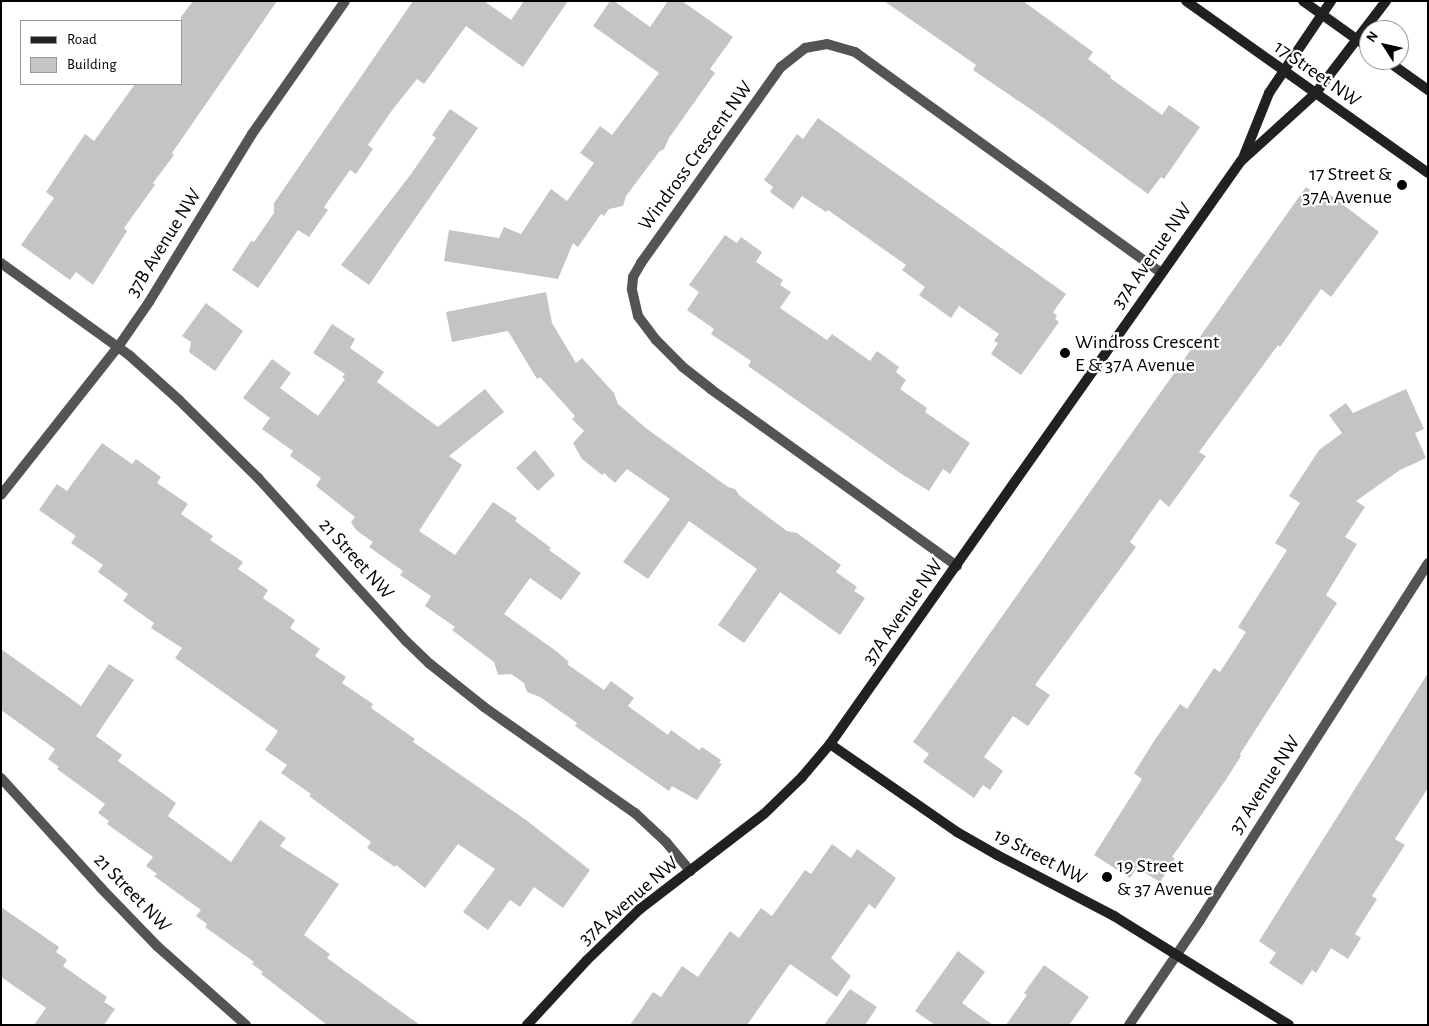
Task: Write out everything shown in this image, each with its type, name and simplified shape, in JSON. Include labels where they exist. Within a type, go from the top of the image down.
[{"type":"street","name":"37B Avenue NW","points":[[1,495],[118,347],[149,302],[252,134],[346,1]]},
{"type":"street","name":"17 Street NW","points":[[1186,1],[1428,173]]},
{"type":"street","points":[[1303,1],[1357,40]]},
{"type":"street","name":"37A Avenue NW","points":[[1242,161],[1269,93],[1331,1]]},
{"type":"street","name":"37A Avenue NW","points":[[527,1025],[614,934],[640,910],[764,814],[802,777],[830,744],[957,566],[1161,273],[1242,161],[1315,94],[1386,1]]},
{"type":"street","name":"Windross Crescent NW","points":[[957,566],[711,389],[682,366],[656,340],[638,316],[632,289],[633,277],[641,263],[781,67],[805,48],[827,44],[855,52],[1161,273]]},
{"type":"street","points":[[1400,70],[1428,90]]},
{"type":"street","name":"21 Street NW","points":[[1,263],[118,347],[179,400],[259,479],[406,641],[430,664],[484,707],[636,813],[666,842],[690,872]]},
{"type":"street","name":"37 Avenue NW","points":[[1129,1025],[1178,954],[1428,563]]},
{"type":"street","name":"19 Street NW","points":[[830,744],[981,846],[1085,900],[1178,954],[1289,1025]]},
{"type":"street","name":"21 Street NW","points":[[1,778],[101,888],[157,946],[246,1025]]},
{"type":"building","points":[[193,1],[277,1],[172,153],[174,155],[153,183],[155,185],[124,228],[127,231],[93,285],[76,272],[70,280],[21,245],[54,198],[46,192],[85,134],[94,141],[134,85],[182,85],[181,17]]},
{"type":"building","points":[[413,1],[484,1],[511,20],[524,1],[568,1],[523,67],[466,26],[424,84],[417,79],[393,109],[368,145],[373,149],[356,174],[350,170],[324,207],[328,210],[309,237],[298,230],[258,288],[232,270],[251,241],[254,242],[274,213],[274,203]]},
{"type":"building","points":[[610,1],[614,1],[650,27],[668,1],[682,1],[733,37],[710,69],[715,73],[669,138],[664,149],[659,152],[626,196],[623,206],[609,209],[604,216],[601,214],[578,247],[573,243],[558,279],[444,261],[449,230],[499,238],[504,227],[521,234],[551,189],[567,201],[594,163],[580,153],[600,126],[612,135],[659,73],[593,26]]},
{"type":"building","points":[[884,1],[1023,1],[1093,52],[1088,59],[1111,76],[1110,78],[1162,115],[1169,105],[1200,127],[1164,179],[1161,177],[1148,194],[1045,119],[973,70],[976,65]]},
{"type":"building","points":[[450,109],[478,128],[369,285],[341,265],[411,174],[436,138],[432,135]]},
{"type":"building","points":[[818,118],[1066,294],[1053,312],[1057,316],[1055,319],[1059,322],[1021,375],[991,354],[998,343],[994,341],[999,334],[959,306],[951,318],[919,295],[925,287],[902,270],[906,265],[828,210],[826,212],[802,196],[793,209],[770,192],[773,187],[764,180],[797,134],[803,139]]},
{"type":"building","points":[[1306,187],[1320,197],[1324,190],[1379,232],[1331,297],[1321,289],[1280,347],[1278,345],[1199,452],[1206,456],[1169,507],[1160,499],[1130,542],[1136,547],[1035,685],[1050,695],[1028,726],[1013,716],[984,757],[1003,771],[990,790],[983,785],[974,798],[923,762],[929,754],[913,742]]},
{"type":"building","points":[[725,235],[737,243],[741,237],[762,252],[756,262],[783,280],[780,285],[791,292],[780,308],[827,340],[832,334],[870,361],[877,351],[899,367],[896,372],[906,380],[900,389],[927,408],[925,412],[970,443],[950,474],[943,469],[929,491],[900,473],[748,366],[751,361],[711,334],[714,329],[687,310],[699,292],[689,285]]},
{"type":"building","points":[[546,292],[552,323],[576,363],[582,358],[614,393],[618,404],[647,429],[728,487],[735,489],[740,496],[787,531],[797,533],[841,565],[836,572],[857,587],[854,591],[865,598],[840,635],[780,592],[744,643],[718,625],[757,569],[689,521],[648,579],[623,562],[670,499],[627,469],[615,483],[604,473],[602,475],[582,459],[573,443],[584,431],[572,419],[575,416],[540,377],[537,379],[508,331],[452,342],[446,312]]},
{"type":"building","points":[[206,303],[243,331],[215,371],[189,352],[191,342],[182,336]]},
{"type":"building","points":[[332,324],[355,339],[350,348],[384,372],[377,382],[438,427],[485,389],[504,412],[449,456],[462,465],[419,531],[455,555],[493,502],[517,518],[515,521],[551,548],[549,550],[581,573],[561,600],[530,578],[504,614],[556,651],[569,662],[567,664],[604,690],[611,681],[634,698],[628,706],[668,735],[671,730],[699,750],[702,747],[721,760],[719,763],[722,764],[697,800],[672,786],[669,791],[575,726],[577,723],[540,697],[527,692],[524,683],[511,674],[498,675],[494,662],[452,630],[455,627],[425,606],[431,596],[400,575],[403,571],[369,547],[373,542],[356,530],[351,522],[355,517],[316,486],[321,478],[290,456],[293,451],[262,429],[270,418],[243,398],[272,359],[291,373],[280,388],[318,416],[345,379],[342,377],[345,374],[313,353]]},
{"type":"building","points":[[1406,389],[1424,429],[1415,433],[1426,458],[1400,470],[1356,501],[1365,507],[1345,537],[1357,544],[1326,595],[1337,603],[1240,754],[1241,756],[1225,781],[1172,857],[1175,859],[1160,882],[1137,868],[1130,878],[1094,855],[1142,779],[1134,773],[1154,741],[1180,704],[1187,709],[1214,668],[1220,672],[1246,632],[1238,627],[1287,550],[1275,543],[1300,503],[1289,496],[1319,450],[1342,433],[1329,415],[1346,403],[1353,413]]},
{"type":"building","points":[[102,443],[132,464],[136,459],[161,477],[157,483],[188,504],[181,514],[213,536],[210,540],[243,562],[238,569],[268,590],[263,598],[295,620],[290,628],[320,649],[315,656],[346,677],[342,683],[373,704],[371,708],[415,739],[413,742],[526,820],[590,870],[563,908],[534,887],[520,907],[510,900],[488,930],[463,912],[495,869],[458,844],[425,888],[396,865],[395,867],[367,848],[371,842],[309,796],[311,794],[281,773],[287,765],[265,750],[278,731],[175,658],[182,648],[151,628],[154,623],[123,601],[128,594],[98,572],[103,565],[71,543],[76,536],[39,510],[57,484],[67,491]]},
{"type":"building","points":[[535,450],[555,475],[538,491],[516,468]]},
{"type":"building","points":[[1,649],[81,706],[109,664],[134,680],[96,736],[122,755],[118,761],[176,803],[168,816],[231,862],[260,820],[286,838],[280,846],[339,884],[304,935],[330,954],[327,958],[420,1025],[327,1025],[261,974],[263,972],[252,964],[254,962],[205,927],[207,924],[196,916],[201,910],[154,876],[157,874],[146,866],[153,857],[107,824],[109,821],[98,813],[105,804],[57,769],[59,767],[48,759],[55,749],[1,710]]},
{"type":"building","points":[[1428,673],[1428,788],[1395,839],[1405,845],[1372,896],[1377,899],[1355,934],[1361,938],[1348,959],[1331,948],[1316,973],[1312,970],[1302,985],[1269,963],[1276,953],[1259,941]]},
{"type":"building","points":[[832,844],[851,858],[857,849],[896,878],[875,909],[869,904],[831,958],[851,976],[837,997],[790,964],[747,1025],[630,1025],[653,992],[661,997],[682,966],[698,977],[730,931],[739,938],[761,908],[772,916],[805,870],[811,874]]},
{"type":"building","points":[[1,907],[59,947],[56,952],[67,960],[63,966],[107,997],[104,1002],[115,1009],[104,1025],[34,1025],[46,1008],[1,977]]},
{"type":"building","points":[[958,951],[985,972],[962,1003],[993,1025],[935,1025],[915,1011]]},
{"type":"building","points":[[1044,965],[1089,997],[1069,1025],[1006,1025],[1027,995],[1024,993]]},
{"type":"building","points":[[850,989],[877,1007],[865,1025],[824,1025]]},
{"type":"place","name":"17 Street & 37A Avenue","points":[[1402,185]]},
{"type":"place","name":"Windross Crescent E & 37A Avenue","points":[[1065,353]]},
{"type":"place","name":"19 Street & 37 Avenue","points":[[1107,877]]}]
